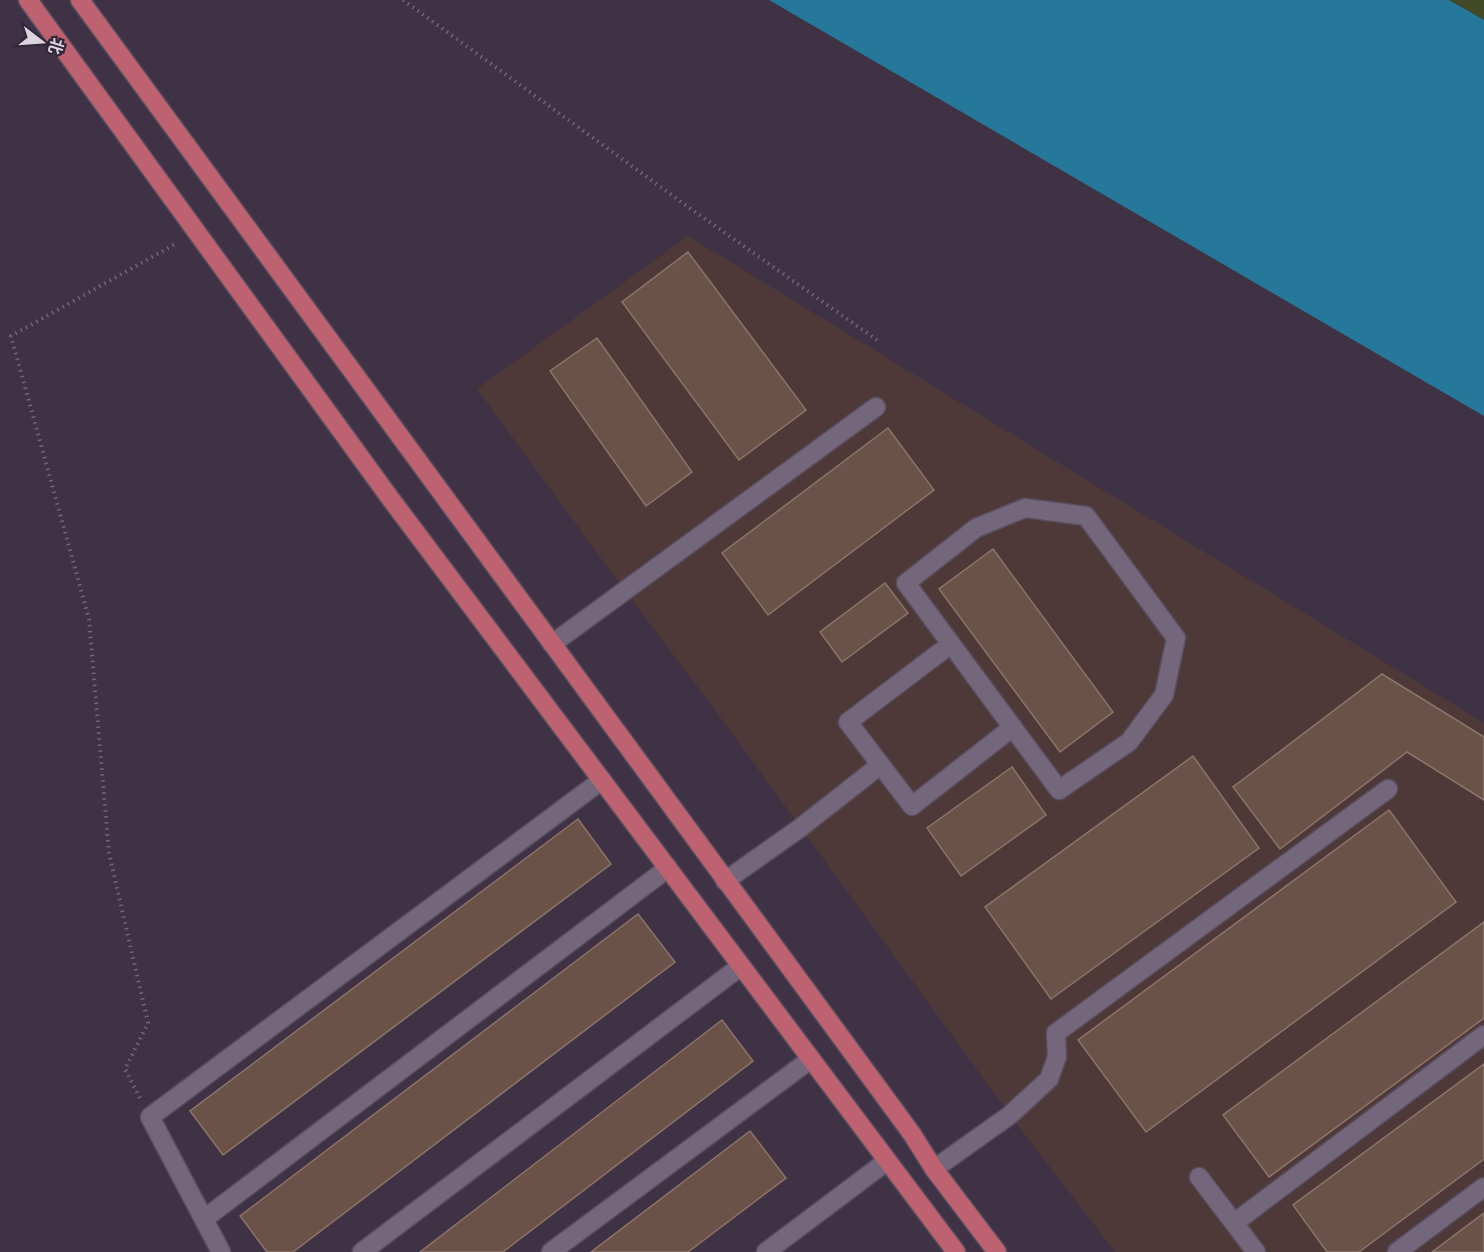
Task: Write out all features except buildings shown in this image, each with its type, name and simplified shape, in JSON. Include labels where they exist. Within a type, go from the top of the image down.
[{"type":"main road","points":[[28,0],[390,498],[956,1252]]},
{"type":"main road","points":[[80,0],[997,1252]]},
{"type":"lane","points":[[552,644],[876,407]]},
{"type":"lane","points":[[1026,508],[1086,516],[1176,638],[1164,695],[1129,742],[1059,790],[951,644],[906,583],[976,528],[1026,508]]},
{"type":"lane","points":[[951,644],[848,722],[879,765],[912,806],[1013,728]]},
{"type":"lane","points":[[725,882],[800,828],[879,765]]},
{"type":"lane","points":[[221,1252],[150,1117],[602,780]]},
{"type":"lane","points":[[934,1169],[1010,1115],[1049,1079],[1057,1057],[1056,1033],[1388,789]]},
{"type":"lane","points":[[204,1220],[668,868]]},
{"type":"lane","points":[[362,1252],[741,966]]},
{"type":"lane","points":[[1234,1223],[1484,1035]]},
{"type":"lane","points":[[551,1252],[811,1059]]},
{"type":"lane","points":[[766,1252],[887,1161]]},
{"type":"lane","points":[[1199,1177],[1256,1252]]},
{"type":"lane","points":[[1397,1252],[1484,1187]]},
{"type":"path","points":[[403,0],[691,209],[878,340]]},
{"type":"path","points":[[150,1117],[125,1069],[148,1023],[109,853],[89,619],[12,336],[196,232]]},
{"type":"shaded area","points":[[688,236],[1484,723],[1484,1252],[1115,1252],[1010,1115],[710,703],[477,389]]},
{"type":"green space","points":[[1449,0],[1484,0],[1484,20]]},
{"type":"water","points":[[769,0],[1449,0],[1484,20],[1484,416]]}]
